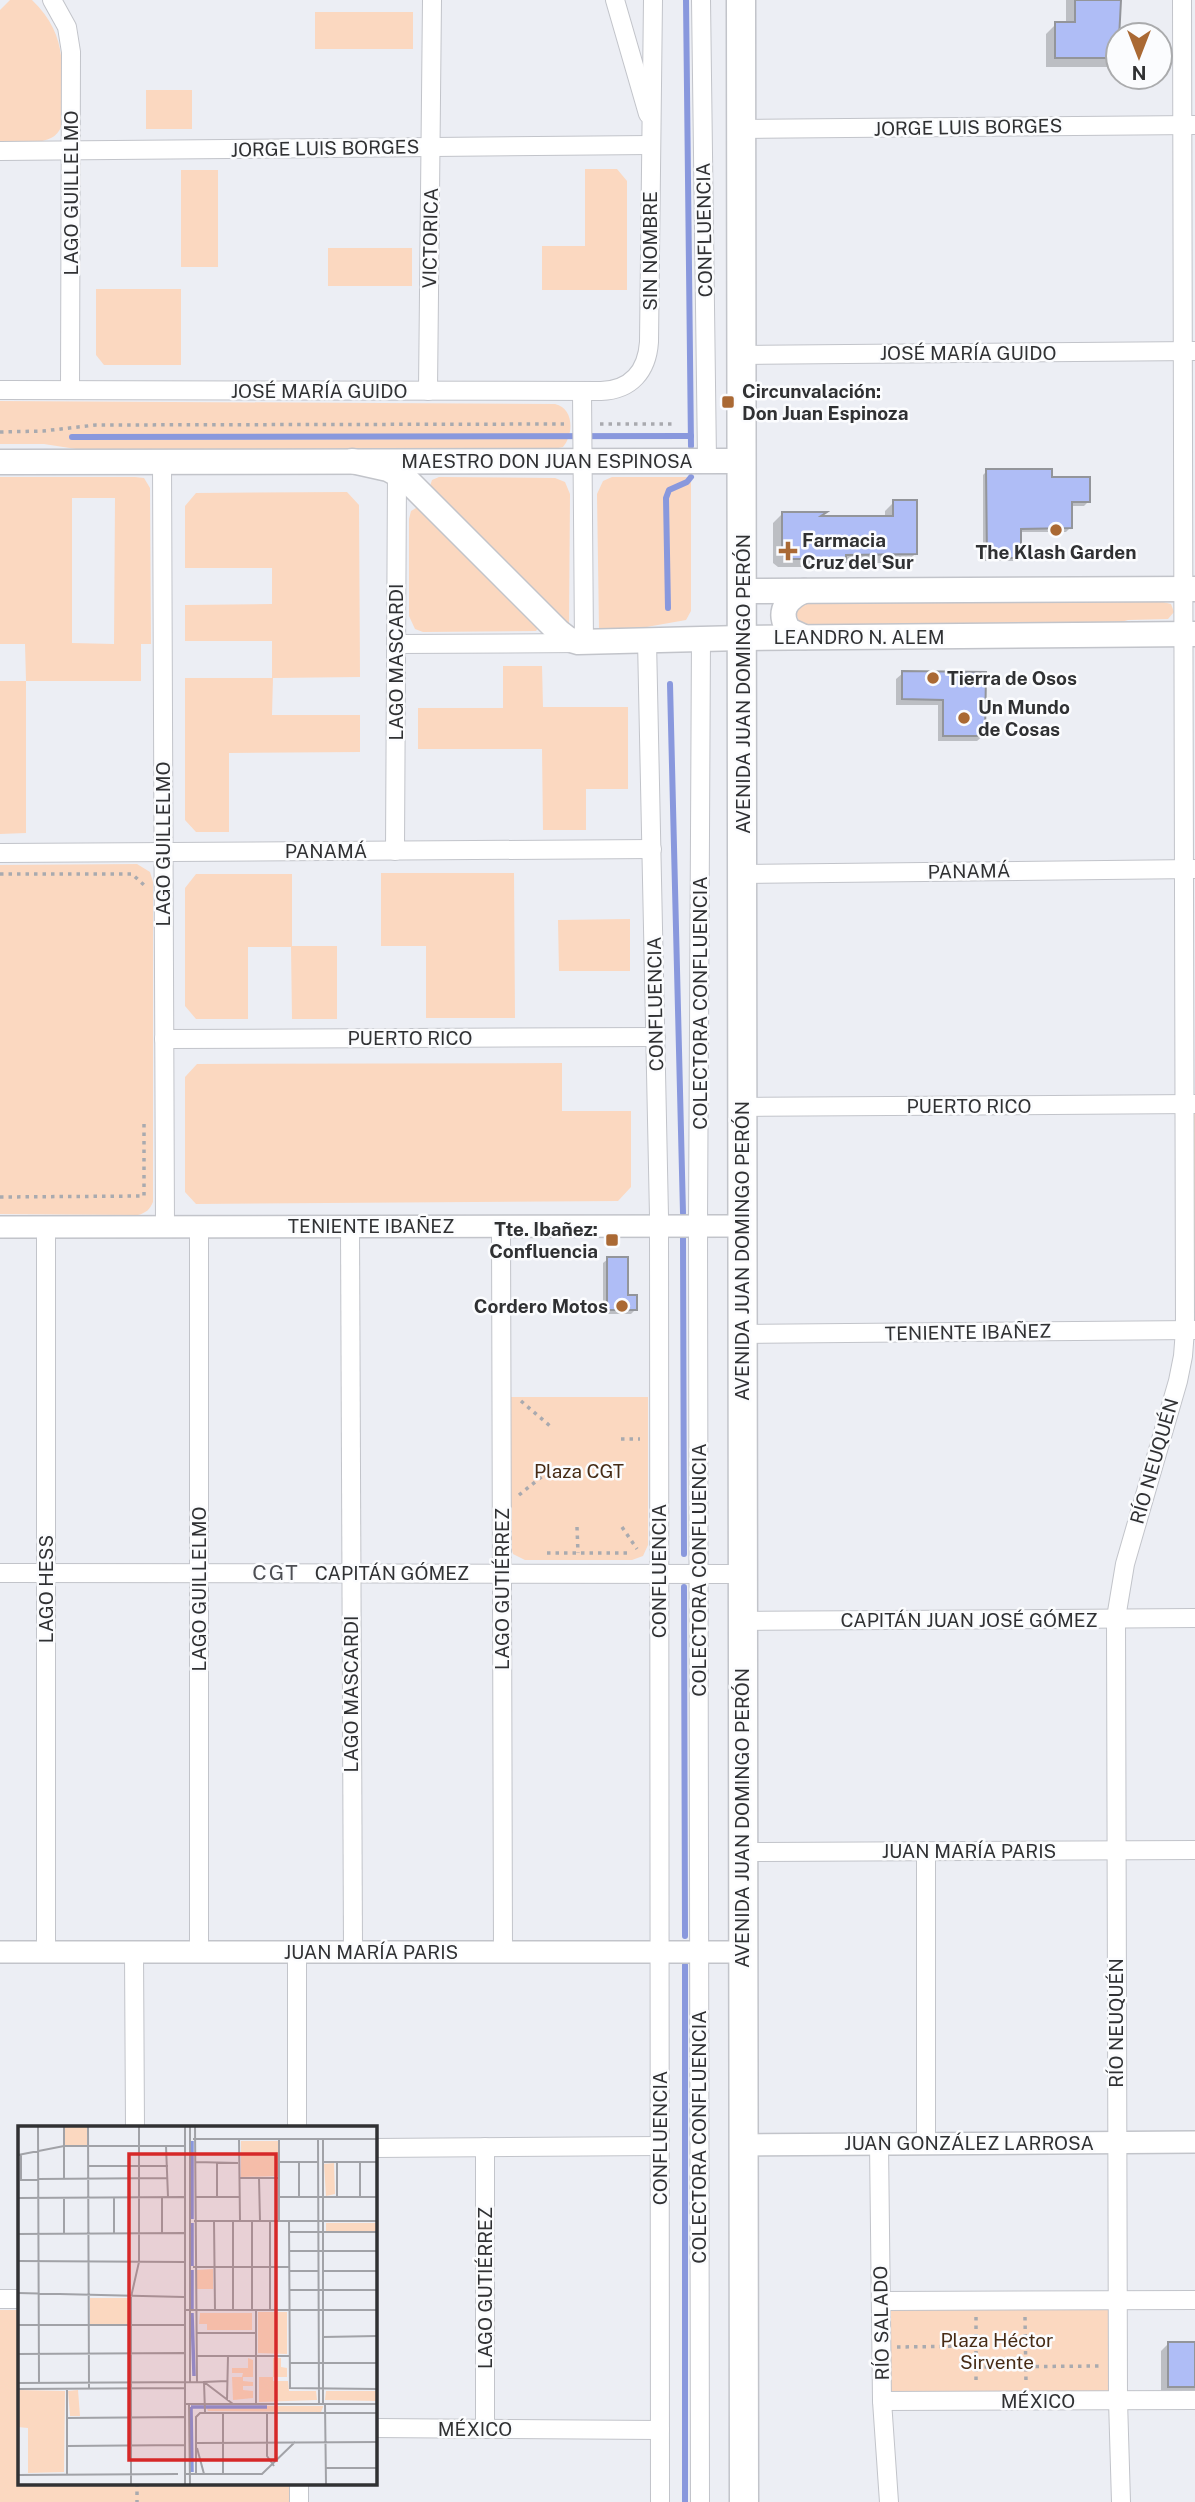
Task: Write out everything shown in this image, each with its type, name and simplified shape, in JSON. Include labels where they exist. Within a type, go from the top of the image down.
[{"type":"main road","name":"AVENIDA JUAN DOMINGO PERÓN","points":[[741,0],[744,2502]]},
{"type":"main road","name":"MAESTRO DON JUAN ESPINOSA","points":[[0,462],[352,461],[582,453],[742,461]]},
{"type":"main road","name":"MAESTRO DON JUAN ESPINOSA","points":[[352,461],[377,466],[397,474],[414,486],[563,636],[584,643]]},
{"type":"main road","points":[[742,591],[1189,589]]},
{"type":"main road","points":[[804,591],[796,594],[785,605],[783,618],[789,630],[804,637]]},
{"type":"main road","name":"LEANDRO N. ALEM","points":[[584,643],[804,637],[1189,634]]},
{"type":"street","name":"LAGO GUILLELMO","points":[[52,0],[63,16],[70,39],[70,390]]},
{"type":"street","name":"VICTORICA","points":[[428,391],[432,0]]},
{"type":"street","name":"SIN NOMBRE","points":[[615,0],[636,78],[651,121]]},
{"type":"street","name":"SIN NOMBRE","points":[[636,379],[645,366],[649,342],[653,0]]},
{"type":"street","name":"CONFLUENCIA","points":[[701,0],[707,460]]},
{"type":"street","name":"RÍO NEUQUÉN","points":[[1121,2502],[1116,2142],[1116,1618],[1125,1564],[1190,1330],[1189,125],[1182,0]]},
{"type":"street","name":"JORGE LUIS BORGES","points":[[742,129],[1189,125]]},
{"type":"street","name":"JORGE LUIS BORGES","points":[[0,151],[651,145]]},
{"type":"street","name":"JOSÉ MARÍA GUIDO","points":[[742,355],[1189,351]]},
{"type":"street","name":"JOSÉ MARÍA GUIDO","points":[[0,390],[582,391],[617,389],[636,379]]},
{"type":"street","points":[[582,391],[584,643]]},
{"type":"street","name":"LAGO GUILLELMO","points":[[162,461],[165,1227]]},
{"type":"street","name":"LAGO MASCARDI","points":[[395,850],[397,474]]},
{"type":"street","name":"COLECTORA CONFLUENCIA","points":[[700,2502],[698,1225],[701,639]]},
{"type":"street","name":"CONFLUENCIA","points":[[647,640],[659,1225],[660,2502]]},
{"type":"street","name":"LEANDRO N. ALEM","points":[[396,644],[584,643]]},
{"type":"street","name":"PANAMÁ","points":[[0,853],[652,849]]},
{"type":"street","name":"PANAMÁ","points":[[743,874],[1189,869]]},
{"type":"street","name":"PUERTO RICO","points":[[164,1039],[656,1037]]},
{"type":"street","name":"PUERTO RICO","points":[[743,1107],[1190,1104]]},
{"type":"street","name":"LAGO GUILLELMO","points":[[199,1226],[199,1952]]},
{"type":"street","name":"LAGO MASCARDI","points":[[349,1226],[353,1952]]},
{"type":"street","name":"LAGO GUTIÉRREZ","points":[[501,1226],[503,1952]]},
{"type":"street","name":"TENIENTE IBAÑEZ","points":[[0,1227],[741,1226]]},
{"type":"street","name":"LAGO HESS","points":[[46,1227],[46,1952]]},
{"type":"street","name":"TENIENTE IBAÑEZ","points":[[741,1334],[1190,1330]]},
{"type":"street","name":"CAPITÁN GÓMEZ","points":[[0,1573],[742,1574]]},
{"type":"street","name":"CAPITÁN JUAN JOSÉ GÓMEZ","points":[[742,1622],[1195,1618]]},
{"type":"street","name":"JUAN MARÍA PARIS","points":[[742,1852],[1195,1850]]},
{"type":"street","points":[[926,1851],[926,2143]]},
{"type":"street","name":"JUAN MARÍA PARIS","points":[[0,1952],[743,1952]]},
{"type":"street","points":[[134,1952],[135,2126]]},
{"type":"street","points":[[297,1952],[298,2126]]},
{"type":"street","name":"JUAN GONZÁLEZ LARROSA","points":[[743,2145],[1195,2142]]},
{"type":"street","name":"RÍO SALADO","points":[[879,2144],[882,2401],[889,2502]]},
{"type":"street","points":[[376,2148],[660,2146]]},
{"type":"street","name":"LAGO GUTIÉRREZ","points":[[485,2147],[485,2429]]},
{"type":"street","points":[[0,2299],[18,2299]]},
{"type":"street","points":[[881,2301],[1195,2300]]},
{"type":"street","name":"MÉXICO","points":[[882,2401],[1195,2400]]},
{"type":"street","name":"MÉXICO","points":[[376,2428],[660,2430]]},
{"type":"street","points":[[299,2484],[299,2502]]},
{"type":"path","points":[[0,432],[43,431],[96,425],[676,424]]},
{"type":"path","points":[[0,874],[132,874],[144,885],[144,899]]},
{"type":"path","points":[[144,1115],[144,1196]]},
{"type":"path","points":[[0,1197],[153,1196]]},
{"type":"path","points":[[516,1397],[550,1426]]},
{"type":"path","points":[[621,1439],[641,1439]]},
{"type":"path","points":[[517,1496],[550,1470]]},
{"type":"path","points":[[577,1527],[578,1553]]},
{"type":"path","points":[[622,1527],[637,1549]]},
{"type":"path","points":[[538,1553],[632,1553],[641,1545]]},
{"type":"path","points":[[632,1553],[632,1560]]},
{"type":"path","points":[[976,2310],[976,2392]]},
{"type":"path","points":[[1025,2310],[1026,2392]]},
{"type":"path","points":[[892,2347],[976,2346]]},
{"type":"path","points":[[976,2367],[1102,2366],[1103,2376]]},
{"type":"path","points":[[137,2484],[137,2502]]},
{"type":"green space","points":[[10,0],[32,0],[53,28],[58,42],[62,72],[62,123],[59,131],[46,140],[0,141],[0,10]]},
{"type":"green space","points":[[315,12],[413,12],[413,49],[315,49]]},
{"type":"green space","points":[[146,90],[192,90],[192,129],[146,129]]},
{"type":"green space","points":[[585,169],[617,169],[627,181],[627,290],[542,290],[542,246],[585,246]]},
{"type":"green space","points":[[181,170],[218,170],[218,267],[181,267]]},
{"type":"green space","points":[[328,248],[412,248],[412,286],[328,286]]},
{"type":"green space","points":[[96,289],[181,289],[181,365],[104,365],[96,355]]},
{"type":"green space","points":[[0,401],[555,404],[561,406],[569,416],[570,429],[563,447],[554,449],[89,451],[44,444],[0,444]]},
{"type":"green space","points":[[0,477],[144,478],[150,488],[151,644],[141,644],[141,681],[26,681],[25,644],[0,644]],"holes":[[[72,498],[115,498],[114,644],[72,643]]]},
{"type":"green space","points":[[439,477],[555,478],[565,482],[570,494],[569,623],[566,624],[430,486],[432,480]]},
{"type":"green space","points":[[612,477],[691,477],[691,611],[686,620],[624,631],[599,628],[597,494],[603,481]]},
{"type":"green space","points":[[347,492],[359,505],[360,677],[273,678],[272,715],[360,715],[360,752],[229,753],[229,832],[196,832],[185,820],[185,678],[272,678],[272,641],[185,641],[185,605],[272,604],[272,568],[185,568],[185,506],[196,493]]},
{"type":"green space","points":[[419,508],[538,628],[536,631],[423,632],[415,629],[409,616],[409,519],[411,511]]},
{"type":"green space","points":[[810,601],[1163,602],[1171,604],[1174,612],[1168,619],[1128,620],[1108,626],[810,626],[799,622],[796,613],[798,607]]},
{"type":"green space","points":[[503,666],[542,666],[543,707],[628,707],[628,789],[586,789],[586,830],[543,830],[542,749],[418,749],[418,708],[503,708]]},
{"type":"green space","points":[[0,681],[26,681],[26,833],[0,834]]},
{"type":"green space","points":[[137,864],[150,872],[153,882],[153,1202],[151,1207],[138,1215],[0,1214],[0,865]]},
{"type":"green space","points":[[381,873],[514,873],[515,1018],[426,1018],[426,946],[381,946]]},
{"type":"green space","points":[[196,874],[292,874],[292,946],[337,946],[337,1019],[292,1019],[291,947],[248,947],[248,1019],[196,1019],[185,1006],[185,888]]},
{"type":"green space","points":[[630,919],[630,971],[559,971],[558,920]]},
{"type":"green space","points":[[562,1063],[562,1111],[631,1111],[631,1187],[618,1201],[196,1204],[185,1192],[185,1077],[197,1064]]},
{"type":"green space","points":[[1185,1105],[1195,1105],[1195,1320],[1186,1320]]},
{"type":"green space","name":"Plaza CGT","points":[[510,1397],[648,1397],[648,1545],[643,1556],[632,1560],[525,1560],[513,1554]]},
{"type":"green space","name":"Plaza Héctor Sirvente","points":[[1109,2305],[1108,2395],[886,2396],[886,2306]]},
{"type":"green space","points":[[0,2310],[18,2310],[18,2484],[290,2484],[290,2502],[0,2502]]},
{"type":"building","points":[[1075,0],[1121,0],[1120,21],[1104,21],[1104,58],[1055,58],[1055,22],[1075,22]]},
{"type":"building","points":[[986,469],[1052,469],[1052,477],[1090,477],[1090,502],[1072,502],[1072,528],[1021,529],[1021,558],[987,558]]},
{"type":"building","points":[[893,500],[917,500],[917,554],[846,555],[846,559],[787,559],[782,554],[782,512],[827,512],[821,516],[893,516]]},
{"type":"building","name":"Un Mundo de Cosas","points":[[902,671],[986,672],[985,736],[943,736],[943,700],[902,699]]},
{"type":"building","points":[[607,1257],[628,1257],[628,1295],[637,1295],[637,1310],[607,1310]]},
{"type":"building","points":[[1168,2342],[1195,2342],[1195,2387],[1168,2387]]},
{"type":"waterway","points":[[686,0],[691,446]]},
{"type":"waterway","points":[[72,437],[691,436]]},
{"type":"waterway","points":[[668,608],[666,498],[669,490],[687,482],[691,477]]},
{"type":"waterway","points":[[670,684],[683,1213]]},
{"type":"waterway","points":[[683,1238],[684,1554]]},
{"type":"waterway","points":[[684,1587],[685,1936]]},
{"type":"waterway","points":[[685,1965],[685,2502]]},
{"type":"place","name":"Circunvalación: Don Juan Espinoza","points":[[728,402]]},
{"type":"place","name":"The Klash Garden","points":[[1056,530]]},
{"type":"place","name":"Farmacia Cruz del Sur","points":[[788,551]]},
{"type":"place","name":"Tierra de Osos","points":[[933,678]]},
{"type":"place","name":"Un Mundo de Cosas","points":[[964,718]]},
{"type":"place","name":"Tte. Ibañez: Confluencia","points":[[612,1240]]},
{"type":"place","name":"Cordero Motos","points":[[622,1306]]},
{"type":"district","name":"CGT","points":[[276,1573]]}]
